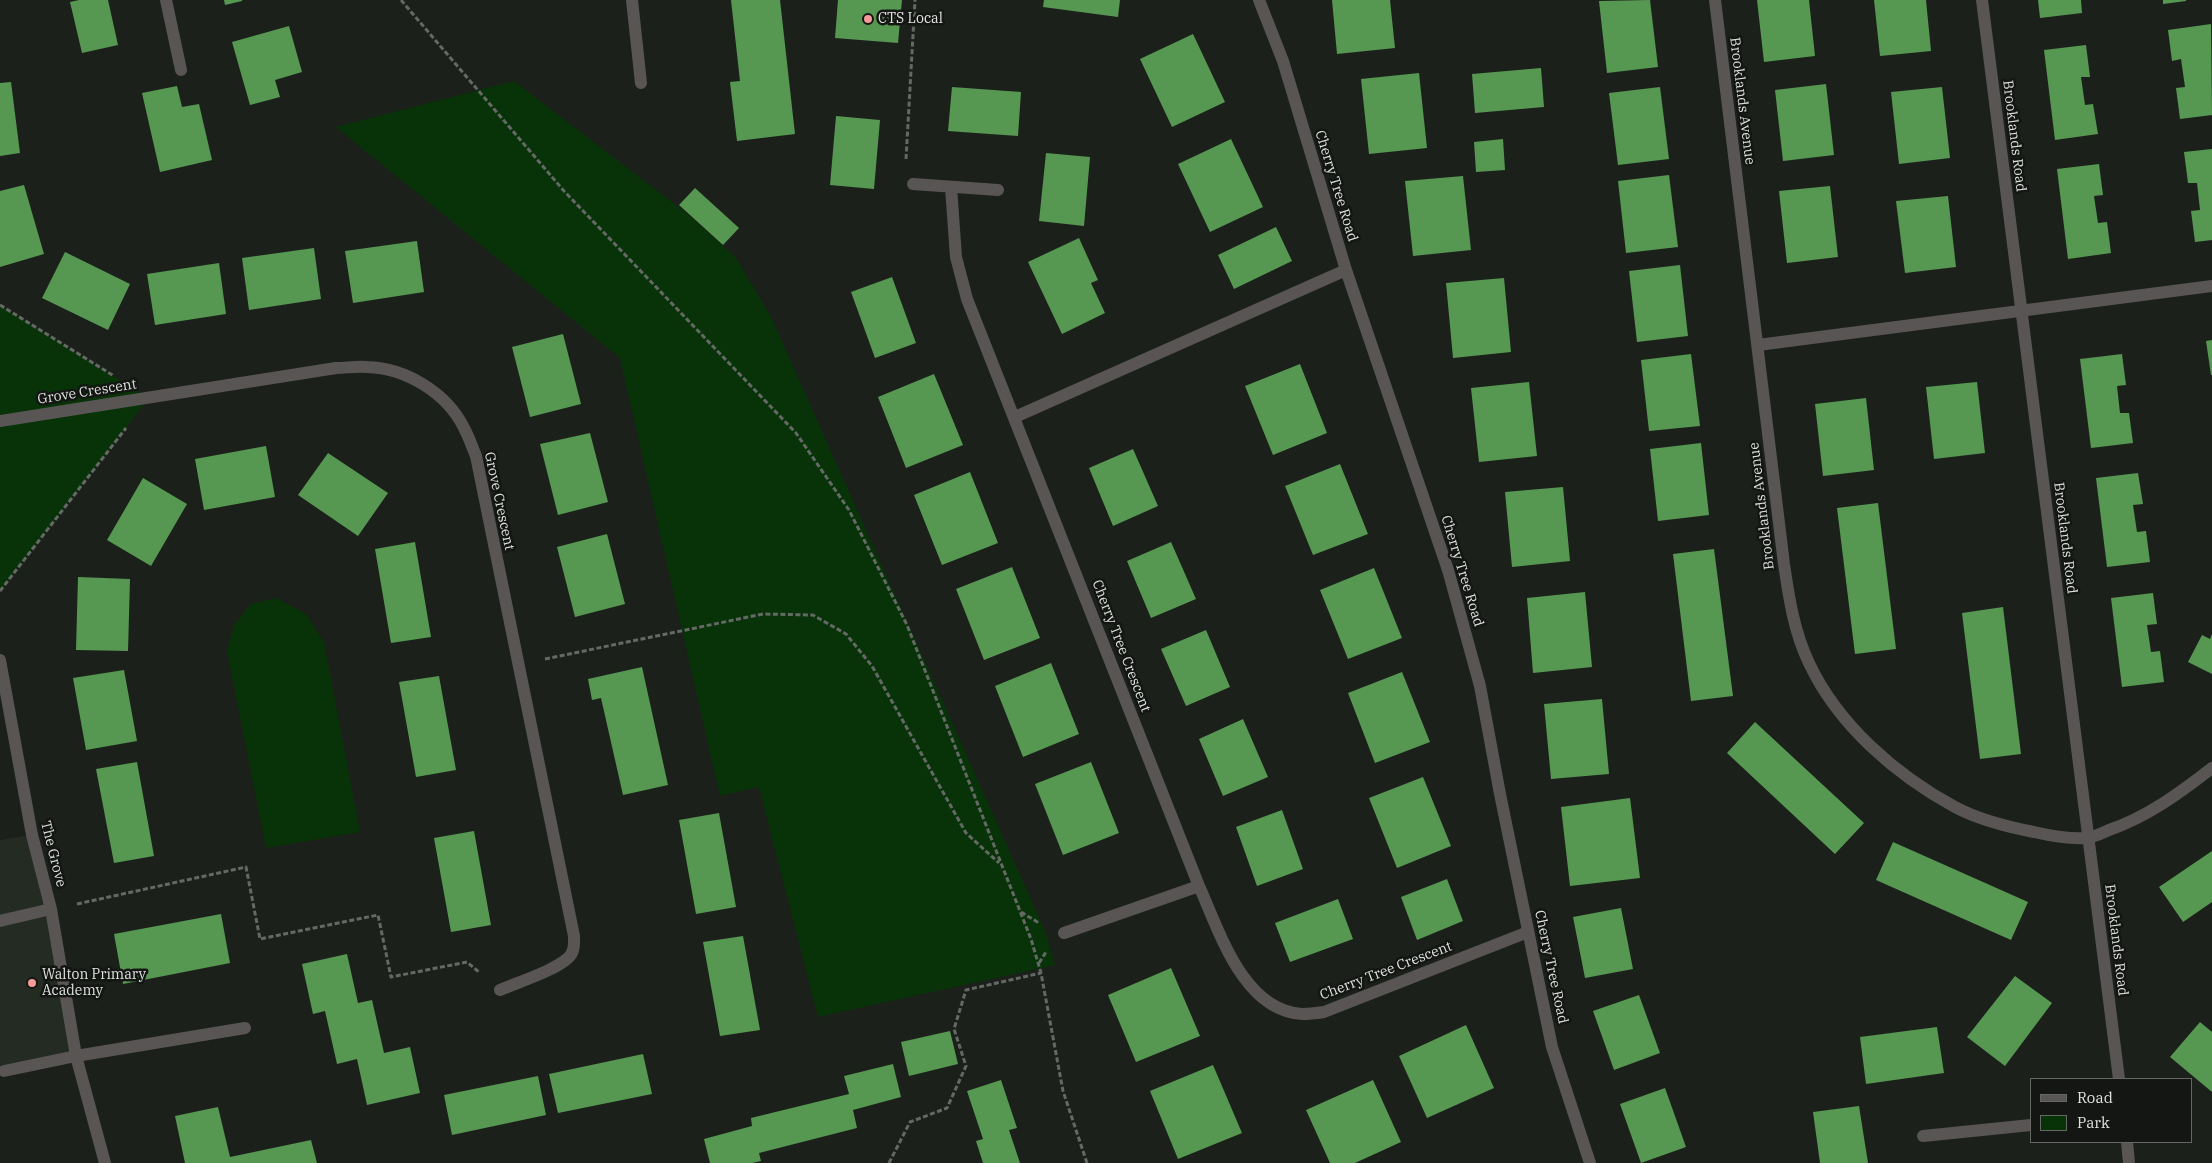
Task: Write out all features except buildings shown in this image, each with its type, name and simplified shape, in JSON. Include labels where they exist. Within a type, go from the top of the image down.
[{"type":"street","points":[[166,0],[181,70]]},
{"type":"street","points":[[632,0],[641,83]]},
{"type":"street","name":"Cherry Tree Road","points":[[1259,0],[1283,61],[1346,270],[1448,570],[1480,686],[1552,1047],[1590,1163]]},
{"type":"street","name":"Brooklands Avenue","points":[[1714,0],[1784,564],[1792,617],[1809,663],[1837,708],[1871,747],[1908,778],[1956,808],[2009,828],[2051,836],[2088,838]]},
{"type":"street","name":"Brooklands Road","points":[[1982,0],[2119,1078]]},
{"type":"street","points":[[913,184],[998,190]]},
{"type":"street","name":"Cherry Tree Crescent","points":[[950,187],[956,257],[967,298],[1199,886],[1238,970],[1254,991],[1277,1007],[1300,1014],[1324,1012],[1528,932]]},
{"type":"street","points":[[1015,417],[1346,270]]},
{"type":"street","points":[[1758,345],[2212,286]]},
{"type":"street","name":"Grove Crescent","points":[[0,421],[336,368],[368,367],[395,371],[424,384],[446,402],[464,427],[476,456],[574,936],[574,948],[569,957],[544,971],[500,990]]},
{"type":"street","name":"The Grove","points":[[0,660],[32,834],[51,909],[76,1056],[105,1163]]},
{"type":"street","points":[[2088,838],[2128,823],[2163,804],[2212,768]]},
{"type":"street","points":[[1064,933],[1199,886]]},
{"type":"street","points":[[0,921],[51,909]]},
{"type":"street","points":[[4,1071],[76,1056],[245,1028]]},
{"type":"street","points":[[1923,1136],[2030,1125]]},
{"type":"street","points":[[2127,1143],[2130,1163]]},
{"type":"path","points":[[401,0],[564,191],[796,433],[849,510],[908,625],[1027,930],[1042,973],[1062,1091],[1087,1163]]},
{"type":"path","points":[[913,184],[906,161],[915,0]]},
{"type":"path","points":[[518,665],[763,614],[813,615],[846,634],[872,666],[966,833],[1001,865]]},
{"type":"path","points":[[51,909],[246,867],[260,939],[378,915],[391,976],[467,962],[500,990]]},
{"type":"path","points":[[889,1163],[910,1122],[947,1108],[966,1066],[954,1029],[966,990],[1042,973]]},
{"type":"shaded area","name":"Walton Primary Academy","points":[[32,835],[76,1056],[0,1066],[0,840]]},
{"type":"green space","points":[[514,81],[690,216],[736,258],[771,317],[1046,933],[1055,965],[818,1017],[759,787],[720,796],[620,358],[336,127]]},
{"type":"green space","points":[[0,305],[149,398],[0,591]]},
{"type":"green space","points":[[276,598],[306,614],[324,642],[360,832],[266,848],[227,651],[234,625],[251,604]]},
{"type":"place","name":"CTS Local","points":[[868,19]]},
{"type":"place","name":"Walton Primary Academy","points":[[32,983]]}]
